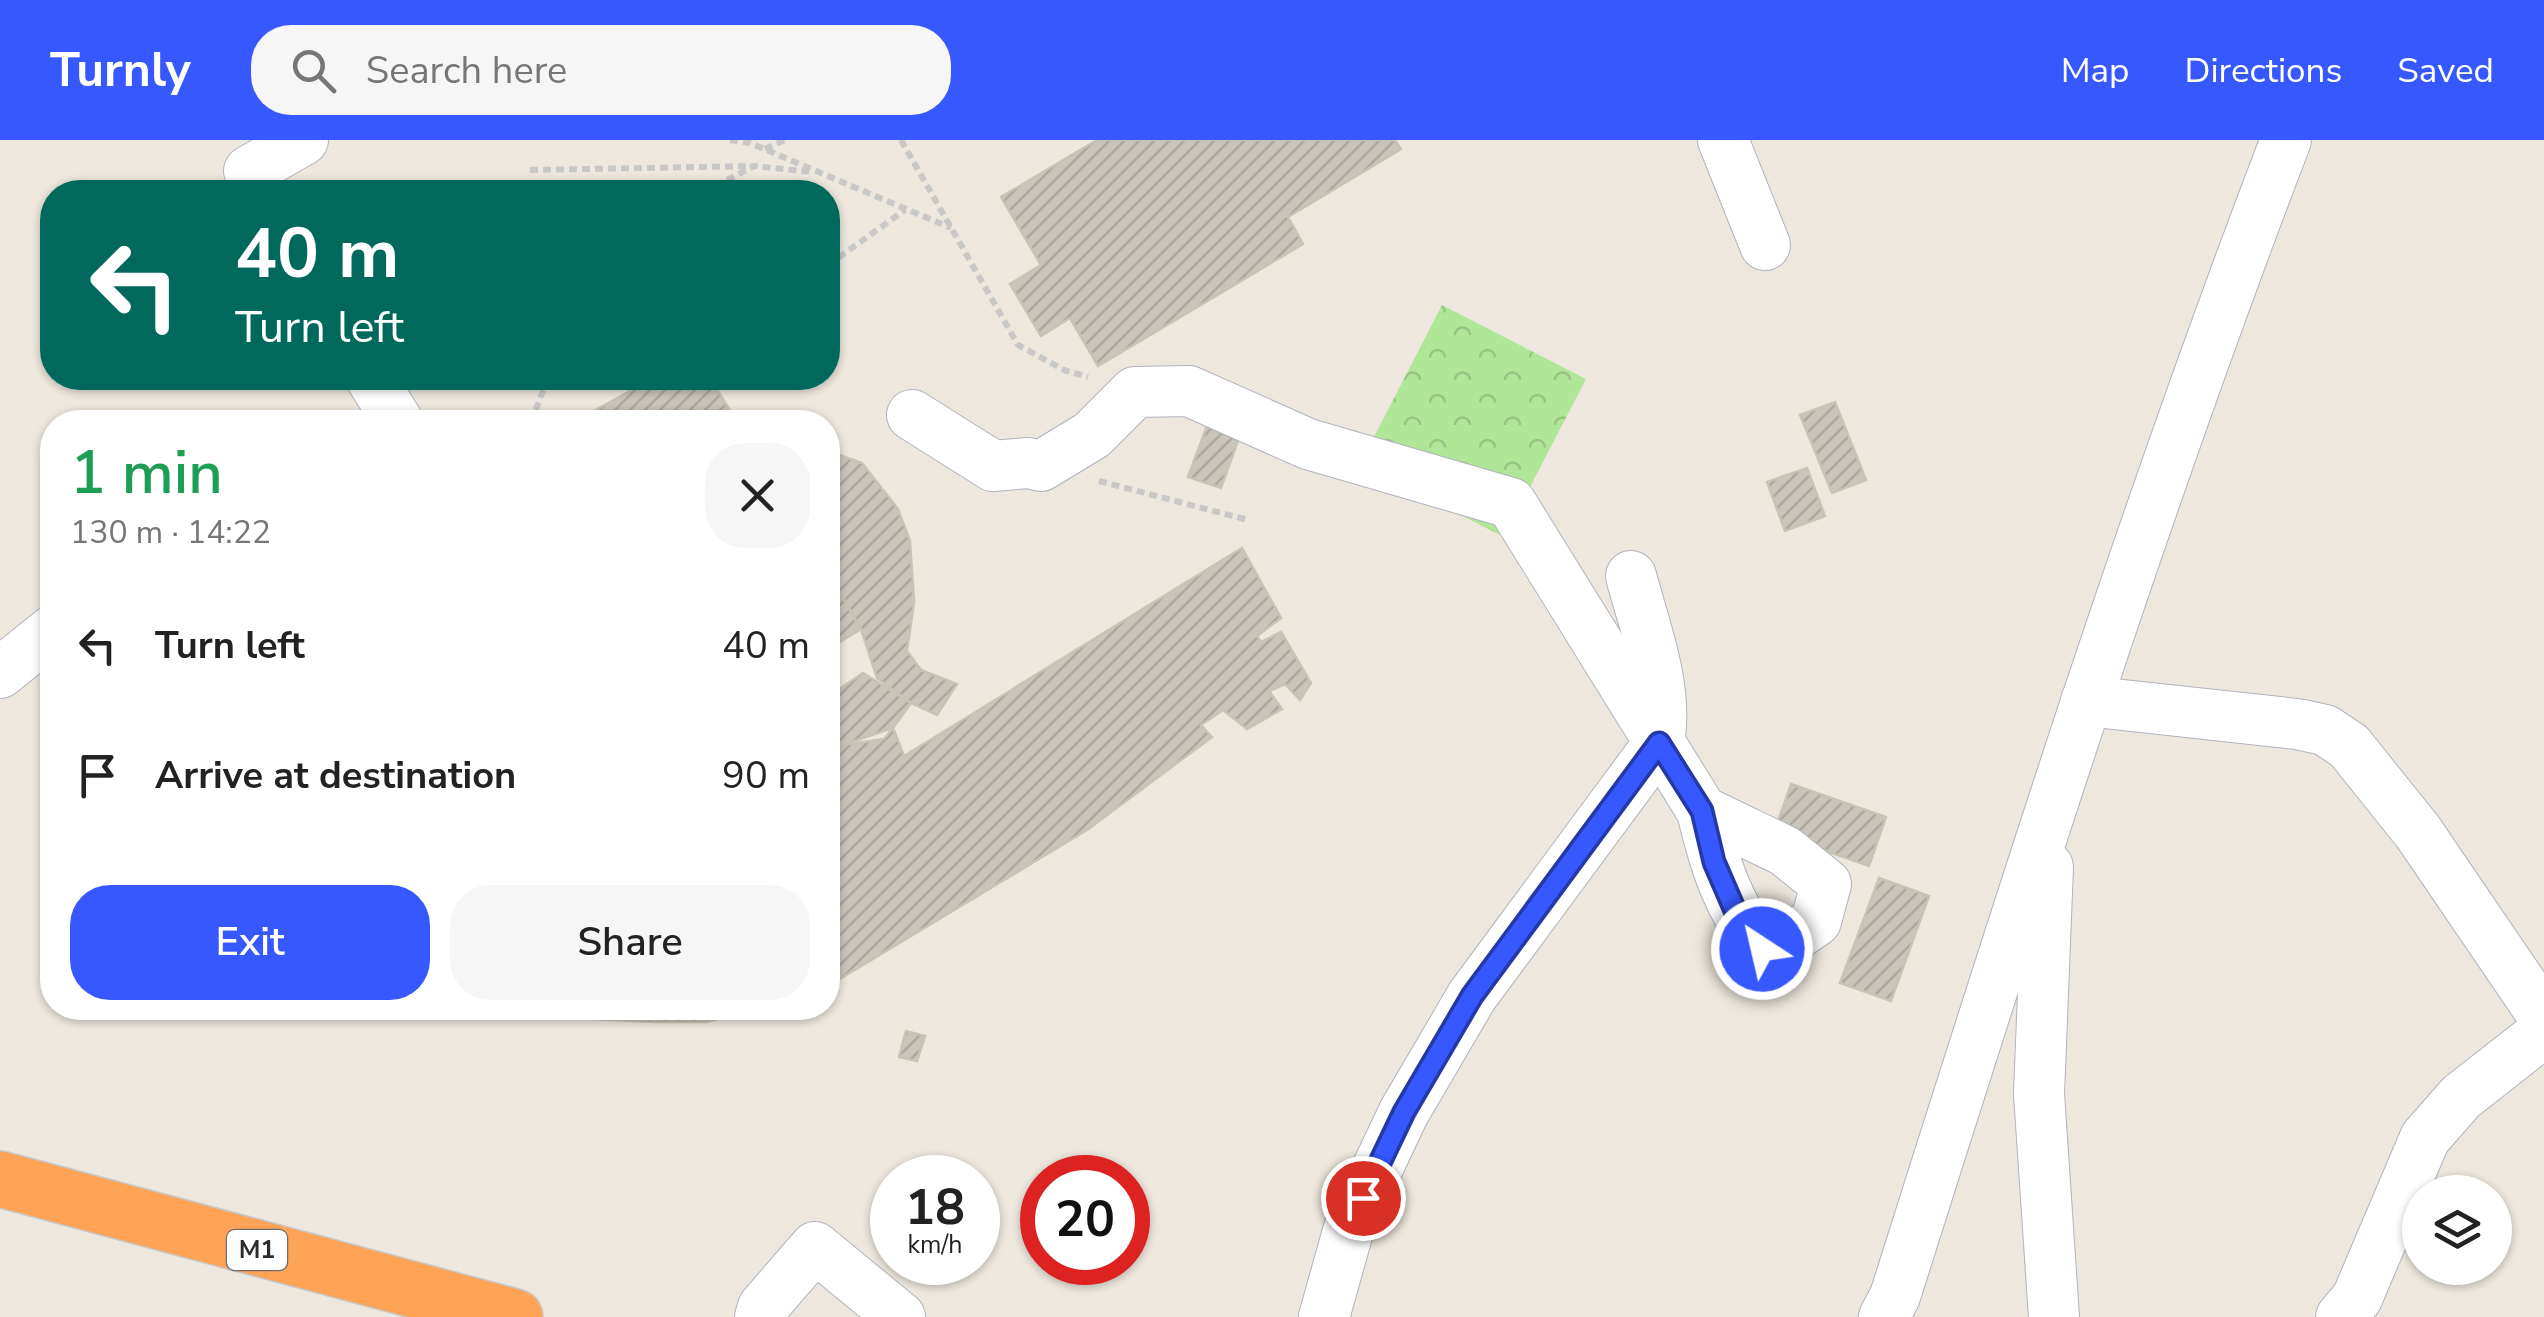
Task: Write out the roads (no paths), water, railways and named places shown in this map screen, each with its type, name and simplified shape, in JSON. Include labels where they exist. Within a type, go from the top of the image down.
[{"type":"highway","name":"M1","points":[[0,1178],[494,1316]]},
{"type":"street","points":[[247,168],[303,140]]},
{"type":"street","points":[[1724,140],[1765,246]]},
{"type":"street","points":[[1884,1317],[1895,1296],[2086,700],[2215,324],[2286,140]]},
{"type":"street","points":[[912,415],[992,466],[1041,466],[1092,435],[1135,392],[1189,391],[1308,444],[1511,502],[1702,811]]},
{"type":"street","points":[[1324,1317],[1349,1228],[1423,1078],[1472,996],[1659,743],[1664,717],[1654,661],[1630,576]]},
{"type":"street","points":[[0,673],[40,641]]},
{"type":"street","points":[[2086,700],[2297,724],[2325,730],[2349,746],[2418,832],[2544,1017]]},
{"type":"street","points":[[2050,807],[2039,1094],[2054,1317]]},
{"type":"street","points":[[2340,1317],[2357,1298],[2425,1138],[2462,1097],[2544,1032]]},
{"type":"street","points":[[760,1317],[764,1307],[815,1247],[900,1317]]}]
